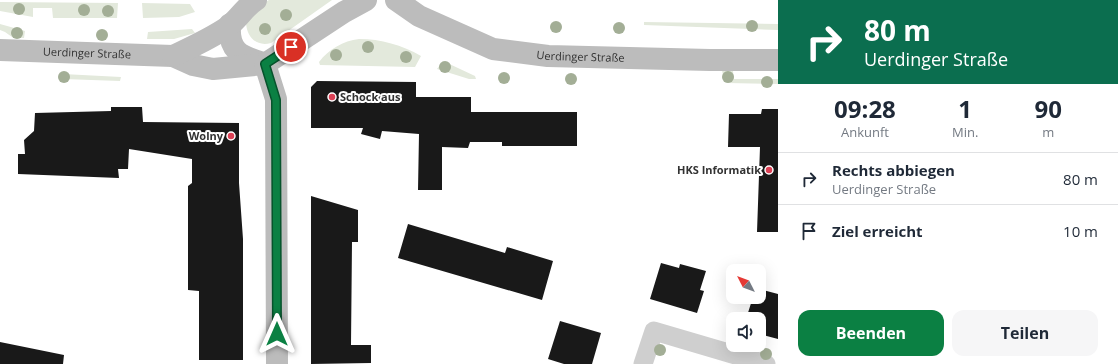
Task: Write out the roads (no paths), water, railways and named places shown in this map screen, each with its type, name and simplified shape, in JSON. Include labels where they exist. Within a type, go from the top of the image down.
[{"type":"main road","name":"Uerdinger Straße","points":[[173,56],[217,34],[230,24],[247,6],[256,0]]},
{"type":"main road","name":"Uerdinger Straße","points":[[0,50],[173,56],[193,65],[212,69],[265,64],[344,12],[366,0]]},
{"type":"main road","name":"Uerdinger Straße","points":[[396,0],[419,16],[493,49],[548,56],[778,60]]},
{"type":"main road","points":[[230,24],[229,38],[236,50],[247,58],[265,64],[276,100],[277,364]]},
{"type":"street","points":[[643,364],[654,331],[766,364]]},
{"type":"place","name":"Schock aus","points":[[332,97]]},
{"type":"place","name":"Wolny","points":[[231,136]]},
{"type":"place","name":"HKS Informatik","points":[[769,170]]}]
